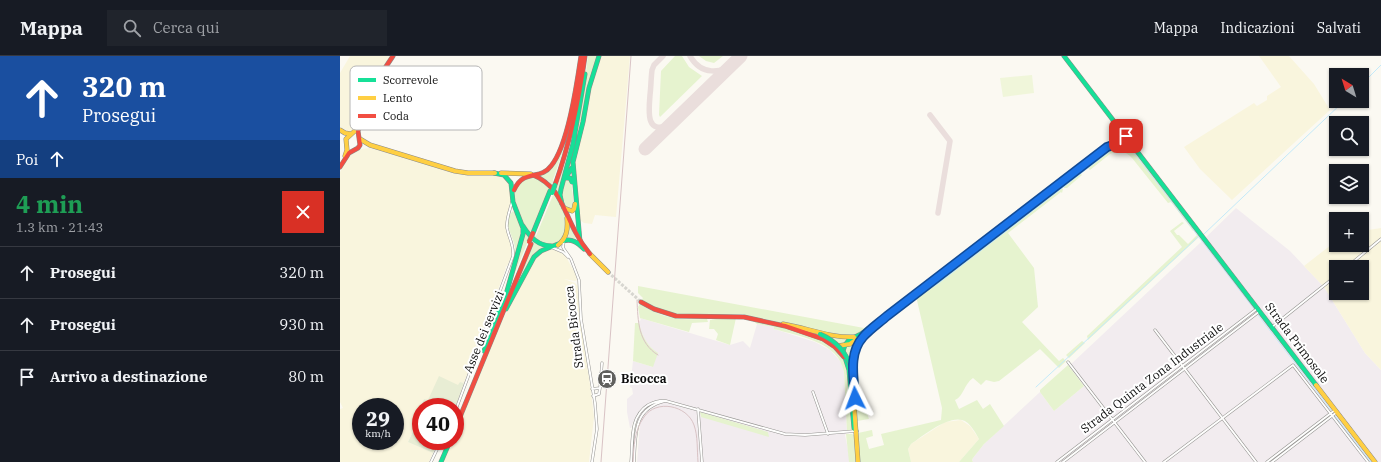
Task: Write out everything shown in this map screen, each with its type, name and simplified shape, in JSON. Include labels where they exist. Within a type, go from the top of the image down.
[{"type":"main road","points":[[385,66],[393,56]]},
{"type":"main road","points":[[513,196],[514,188],[517,182],[524,176],[547,171],[555,160],[564,138],[584,56]]},
{"type":"main road","points":[[576,200],[573,210],[568,211],[563,206],[560,193],[573,144],[581,105],[584,56]]},
{"type":"main road","points":[[530,243],[551,192],[572,134],[579,98],[584,56]]},
{"type":"main road","points":[[580,242],[573,166],[589,88],[599,56]]},
{"type":"main road","name":"Strada Primosole","points":[[1064,56],[1375,462]]},
{"type":"main road","points":[[856,431],[854,428],[849,370],[843,351],[849,340],[858,336],[887,316],[1107,147],[1120,133],[1118,126]]},
{"type":"main road","points":[[340,130],[345,133],[356,135],[370,145],[459,172],[531,174],[547,180],[554,189],[580,242],[590,254]]},
{"type":"main road","points":[[340,130],[350,149],[370,145]]},
{"type":"main road","points":[[340,167],[346,152],[347,137],[357,130]]},
{"type":"main road","points":[[344,159],[360,144],[358,130]]},
{"type":"main road","points":[[1116,139],[1126,136]]},
{"type":"main road","points":[[1107,147],[1118,144],[1123,141],[1126,136]]},
{"type":"main road","points":[[1118,144],[1130,146],[1141,156]]},
{"type":"main road","points":[[564,180],[573,166]]},
{"type":"main road","points":[[484,351],[507,291],[522,241],[523,228],[516,211],[511,182],[504,175],[494,173]]},
{"type":"main road","points":[[564,180],[569,178],[571,179],[575,191]]},
{"type":"main road","points":[[562,241],[568,228],[566,212]]},
{"type":"main road","points":[[520,221],[532,239],[549,247]]},
{"type":"main road","points":[[495,332],[531,261],[538,253],[549,247],[562,241],[570,239],[574,240],[608,272]]},
{"type":"main road","name":"Asse dei servizi","points":[[464,400],[530,243]]},
{"type":"main road","name":"Asse dei servizi","points":[[464,407],[530,243]]},
{"type":"main road","points":[[641,302],[661,313],[675,316],[736,316],[775,324],[820,338],[836,346],[854,342],[879,323]]},
{"type":"main road","points":[[858,462],[853,362],[854,351],[863,337],[887,316]]},
{"type":"main road","points":[[775,324],[802,328],[840,337],[858,336]]},
{"type":"main road","points":[[782,324],[820,334],[832,339],[840,346],[848,358],[852,370],[855,406]]},
{"type":"main road","points":[[830,343],[847,361]]},
{"type":"main road","points":[[440,462],[445,450]]},
{"type":"street","points":[[460,398],[513,256],[513,245],[507,227],[513,196]]},
{"type":"street","points":[[508,216],[511,210],[516,211]]},
{"type":"street","points":[[1356,260],[1381,239]]},
{"type":"street","name":"Strada Bicocca","points":[[562,241],[563,247],[572,262],[579,280],[581,319],[597,419],[592,462]]},
{"type":"street","points":[[549,247],[562,252],[572,262]]},
{"type":"street","points":[[1272,328],[1329,282]]},
{"type":"street","name":"Strada Quinta Zona Industriale","points":[[1057,462],[1252,312],[1259,310]]},
{"type":"street","name":"Strada Quinta Zona Industriale","points":[[1063,462],[1259,310]]},
{"type":"street","points":[[1155,330],[1256,462]]},
{"type":"street","points":[[1068,362],[1146,462]]},
{"type":"street","points":[[594,396],[599,394],[602,363]]},
{"type":"street","points":[[1164,462],[1293,365],[1368,462]]},
{"type":"street","points":[[592,389],[600,388]]},
{"type":"street","points":[[813,392],[828,434]]},
{"type":"street","points":[[634,462],[635,421],[642,410],[654,402],[666,401],[785,434],[805,436],[856,431]]},
{"type":"street","points":[[698,410],[702,462]]},
{"type":"street","points":[[1267,462],[1330,413],[1336,411]]},
{"type":"street","points":[[1272,462],[1333,416],[1336,411]]},
{"type":"street","points":[[631,462],[635,437]]},
{"type":"street","points":[[431,462],[437,450]]},
{"type":"shaded area","points":[[350,56],[390,56],[384,66],[350,66],[350,130],[353,130],[350,132],[340,127],[340,73]]},
{"type":"shaded area","points":[[601,56],[630,56],[616,217],[595,215],[592,224],[584,223],[580,220],[574,162],[589,95]]},
{"type":"shaded area","points":[[1259,56],[1289,56],[1314,84],[1330,110],[1232,200],[1200,169],[1184,147],[1254,103],[1257,106],[1267,100],[1267,96],[1281,87]]},
{"type":"shaded area","points":[[370,148],[457,174],[492,175],[504,177],[511,186],[511,201],[506,222],[512,250],[511,258],[505,267],[506,268],[464,383],[460,382],[459,385],[431,398],[412,398],[412,433],[408,442],[412,444],[412,450],[426,450],[433,453],[429,462],[340,462],[340,409],[343,408],[340,402],[340,172],[351,155],[361,149]]},
{"type":"shaded area","points":[[1236,208],[1290,251],[1324,287],[1329,295],[1329,300],[1332,300],[1365,353],[1381,370],[1381,462],[973,462],[973,458],[984,444],[1040,392],[1054,411],[1084,386],[1069,366]]},
{"type":"shaded area","points":[[1381,228],[1381,370],[1365,353],[1332,300],[1369,300],[1369,260],[1329,260],[1329,295],[1324,287],[1304,266],[1329,246],[1329,252],[1369,252],[1369,230]]},
{"type":"shaded area","points":[[556,250],[565,255],[575,273],[577,280],[564,279],[575,283],[578,286],[580,319],[594,417],[589,462],[443,462],[448,450],[464,450],[464,411],[498,329],[536,256],[544,251]]},
{"type":"shaded area","points":[[640,318],[730,345],[743,341],[750,348],[757,324],[774,327],[774,329],[815,342],[830,350],[842,363],[844,372],[847,431],[845,435],[849,462],[637,462],[640,423],[633,422],[630,428],[627,412],[627,399],[633,394],[632,388],[630,387],[633,361],[653,367],[652,349],[646,342],[641,332],[639,323],[641,320]]},
{"type":"shaded area","points":[[961,420],[970,426],[979,439],[959,462],[911,462],[908,449],[911,444],[945,422]]},
{"type":"green space","points":[[588,56],[598,56],[588,86],[582,124],[570,169],[565,176],[579,117]]},
{"type":"green space","points":[[675,56],[682,56],[689,67],[702,76],[660,117],[661,71]]},
{"type":"green space","points":[[699,56],[723,56],[714,63],[706,61]]},
{"type":"green space","points":[[1032,75],[1034,93],[1003,97],[1000,78]]},
{"type":"green space","points":[[573,109],[563,151],[553,180],[557,186],[577,122],[566,168],[559,187],[559,196],[549,181],[537,175],[543,174],[555,163]]},
{"type":"green space","points":[[1120,145],[1130,147],[1135,151],[1195,230],[1193,231],[1171,202],[1168,203],[1132,158],[1127,154],[1122,152],[1113,153],[1090,170],[1087,167],[1109,149]]},
{"type":"green space","points":[[1079,172],[1082,175],[1067,188],[1064,188],[1063,184]]},
{"type":"green space","points":[[529,176],[536,177],[544,182],[556,195],[561,204],[566,221],[566,229],[564,236],[559,242],[549,245],[540,242],[531,235],[523,224],[515,199],[516,188],[521,180]],"holes":[[[549,190],[553,195],[536,236],[532,232]]]},
{"type":"green space","points":[[565,180],[571,180],[574,205],[572,209],[566,209],[561,194]]},
{"type":"green space","points":[[1060,187],[1063,189],[1062,193],[1061,192],[1008,233],[1034,268],[1038,307],[1022,322],[1059,361],[1063,358],[1066,361],[1059,368],[1040,349],[999,381],[994,382],[986,380],[981,385],[973,378],[968,383],[960,396],[955,400],[959,409],[977,400],[983,409],[990,404],[1004,426],[984,444],[973,458],[973,462],[959,462],[979,439],[972,428],[965,421],[956,420],[942,424],[911,444],[908,449],[911,462],[860,462],[858,433],[872,430],[873,436],[866,438],[869,449],[884,445],[881,434],[941,420],[942,408],[916,296]]},
{"type":"green space","points":[[513,211],[518,218],[521,231],[519,245],[512,267],[515,247],[508,224],[508,219]]},
{"type":"green space","points":[[1182,222],[1184,223],[1174,231],[1188,244],[1198,234],[1200,236],[1088,340],[1087,336],[1182,247],[1170,231]]},
{"type":"green space","points":[[569,225],[576,237],[575,240],[566,238]]},
{"type":"green space","points":[[524,229],[533,241],[546,247],[536,253],[530,260],[513,294],[532,246],[528,241],[510,285],[523,240]]},
{"type":"green space","points":[[638,286],[864,328],[885,314],[857,335],[841,336],[742,314],[685,316],[667,313],[641,301],[643,298],[638,293]]},
{"type":"green space","points":[[640,304],[664,316],[679,319],[707,319],[708,322],[692,323],[689,332],[640,318],[638,307]]},
{"type":"green space","points":[[736,318],[730,345],[716,340],[718,334],[714,329],[709,329],[710,320]]},
{"type":"green space","points":[[753,321],[792,329],[807,334],[832,346],[841,354],[847,365],[849,373],[853,417],[852,430],[847,431],[844,372],[841,362],[834,354],[826,347],[816,342],[774,329],[774,327],[757,324]]},
{"type":"green space","points":[[635,323],[639,323],[646,340],[658,353],[653,367],[633,361]]},
{"type":"green space","points":[[803,331],[819,335],[852,338],[845,344],[838,345]]},
{"type":"green space","points":[[871,331],[864,341],[858,360],[859,380],[866,413],[869,419],[857,421],[854,383],[855,354],[859,343]]},
{"type":"green space","points":[[862,337],[854,351],[852,368],[850,359],[844,349],[846,345]]},
{"type":"green space","points":[[1082,341],[1085,343],[1069,358],[1066,355]]},
{"type":"green space","points":[[1068,365],[1084,386],[1054,411],[1040,390]]},
{"type":"green space","points":[[439,376],[458,385],[460,382],[464,383],[459,398],[429,398]]},
{"type":"green space","points":[[700,412],[768,432],[769,437],[701,417]]},
{"type":"green space","points":[[412,434],[412,444],[408,442]]},
{"type":"green space","points":[[846,434],[854,435],[856,462],[849,462]]},
{"type":"green space","points":[[426,450],[434,450],[433,453]]},
{"type":"waterway","points":[[1369,77],[1381,65]]},
{"type":"waterway","points":[[1203,235],[1337,108]]},
{"type":"waterway","points":[[922,293],[939,283],[1110,151],[1120,147],[1126,148],[1135,154],[1254,309]]},
{"type":"waterway","points":[[1036,387],[1198,237]]},
{"type":"waterway","points":[[1258,315],[1331,410]]},
{"type":"waterway","points":[[1335,416],[1371,462]]},
{"type":"taxiway","points":[[663,56],[654,65],[652,70],[649,114],[652,124],[656,127],[669,125]]},
{"type":"taxiway","points":[[690,56],[700,67],[705,70],[712,71],[724,69],[736,61]]},
{"type":"taxiway","points":[[930,115],[950,141],[938,213]]},
{"type":"runway","points":[[645,149],[741,56]]},
{"type":"tunnel","points":[[608,272],[641,302]]},
{"type":"railway","points":[[601,462],[631,56]]},
{"type":"railway","points":[[637,300],[640,331],[646,344],[658,355]]},
{"type":"railway","points":[[633,462],[635,439],[641,422],[649,411],[663,406],[678,409],[690,418],[694,425],[696,434],[698,462]]},
{"type":"traffic: fast","points":[[580,242],[573,162],[583,122],[589,88],[599,56]]},
{"type":"traffic: fast","points":[[1064,56],[1316,385]]},
{"type":"traffic: fast","points":[[562,204],[560,195],[561,189],[573,144],[585,74]]},
{"type":"traffic: fast","points":[[1107,146],[1121,142],[1126,136]]},
{"type":"traffic: fast","points":[[1118,144],[1127,145],[1134,150]]},
{"type":"traffic: fast","points":[[565,178],[572,168]]},
{"type":"traffic: fast","points":[[484,351],[507,291],[523,234],[523,228],[513,202],[511,183],[504,175],[494,173]]},
{"type":"traffic: fast","points":[[565,178],[570,178],[572,182]]},
{"type":"traffic: fast","points":[[552,193],[555,185]]},
{"type":"traffic: fast","points":[[533,233],[550,191]]},
{"type":"traffic: fast","points":[[856,431],[854,428],[849,370],[843,351],[845,345],[849,340],[861,334],[893,311],[1043,195]]},
{"type":"traffic: fast","points":[[523,226],[539,243],[552,246]]},
{"type":"traffic: fast","points":[[563,241],[572,241],[584,249]]},
{"type":"traffic: fast","points":[[506,309],[534,257],[541,251],[558,244]]},
{"type":"traffic: fast","points":[[855,406],[853,370],[855,353],[863,337],[882,321]]},
{"type":"traffic: fast","points":[[820,334],[831,340],[840,348],[847,358],[852,370]]},
{"type":"traffic: fast","points":[[441,462],[446,450]]},
{"type":"traffic: slow","points":[[340,130],[351,134]]},
{"type":"traffic: slow","points":[[345,156],[347,150],[346,139],[356,130]]},
{"type":"traffic: slow","points":[[360,139],[370,145],[455,171],[468,173],[495,173]]},
{"type":"traffic: slow","points":[[501,173],[531,174]]},
{"type":"traffic: slow","points":[[564,208],[572,211],[575,204]]},
{"type":"traffic: slow","points":[[558,245],[566,233],[567,218]]},
{"type":"traffic: slow","points":[[590,254],[608,272]]},
{"type":"traffic: slow","points":[[783,324],[836,336],[854,337]]},
{"type":"traffic: slow","points":[[838,346],[850,344],[863,335]]},
{"type":"traffic: slow","points":[[1316,385],[1375,462]]},
{"type":"traffic: slow","points":[[854,404],[858,462]]},
{"type":"traffic: jam","points":[[386,66],[393,56]]},
{"type":"traffic: jam","points":[[514,190],[522,179],[547,170],[557,157],[571,114],[581,56]]},
{"type":"traffic: jam","points":[[555,185],[573,121],[585,56]]},
{"type":"traffic: jam","points":[[340,167],[349,153],[358,148],[360,145],[358,130]]},
{"type":"traffic: jam","points":[[1043,195],[1116,139],[1126,136]]},
{"type":"traffic: jam","points":[[533,175],[549,185],[555,192],[578,236],[590,254]]},
{"type":"traffic: jam","points":[[529,242],[533,233]]},
{"type":"traffic: jam","points":[[464,407],[531,244]]},
{"type":"traffic: jam","points":[[641,302],[654,309],[676,316],[744,317],[785,326],[823,339],[835,347],[844,357]]},
{"type":"place","name":"Bicocca","points":[[607,379]]},
{"type":"route","points":[[855,398],[853,362],[854,351],[865,335],[887,316],[1107,147],[1122,142],[1126,136]]}]
